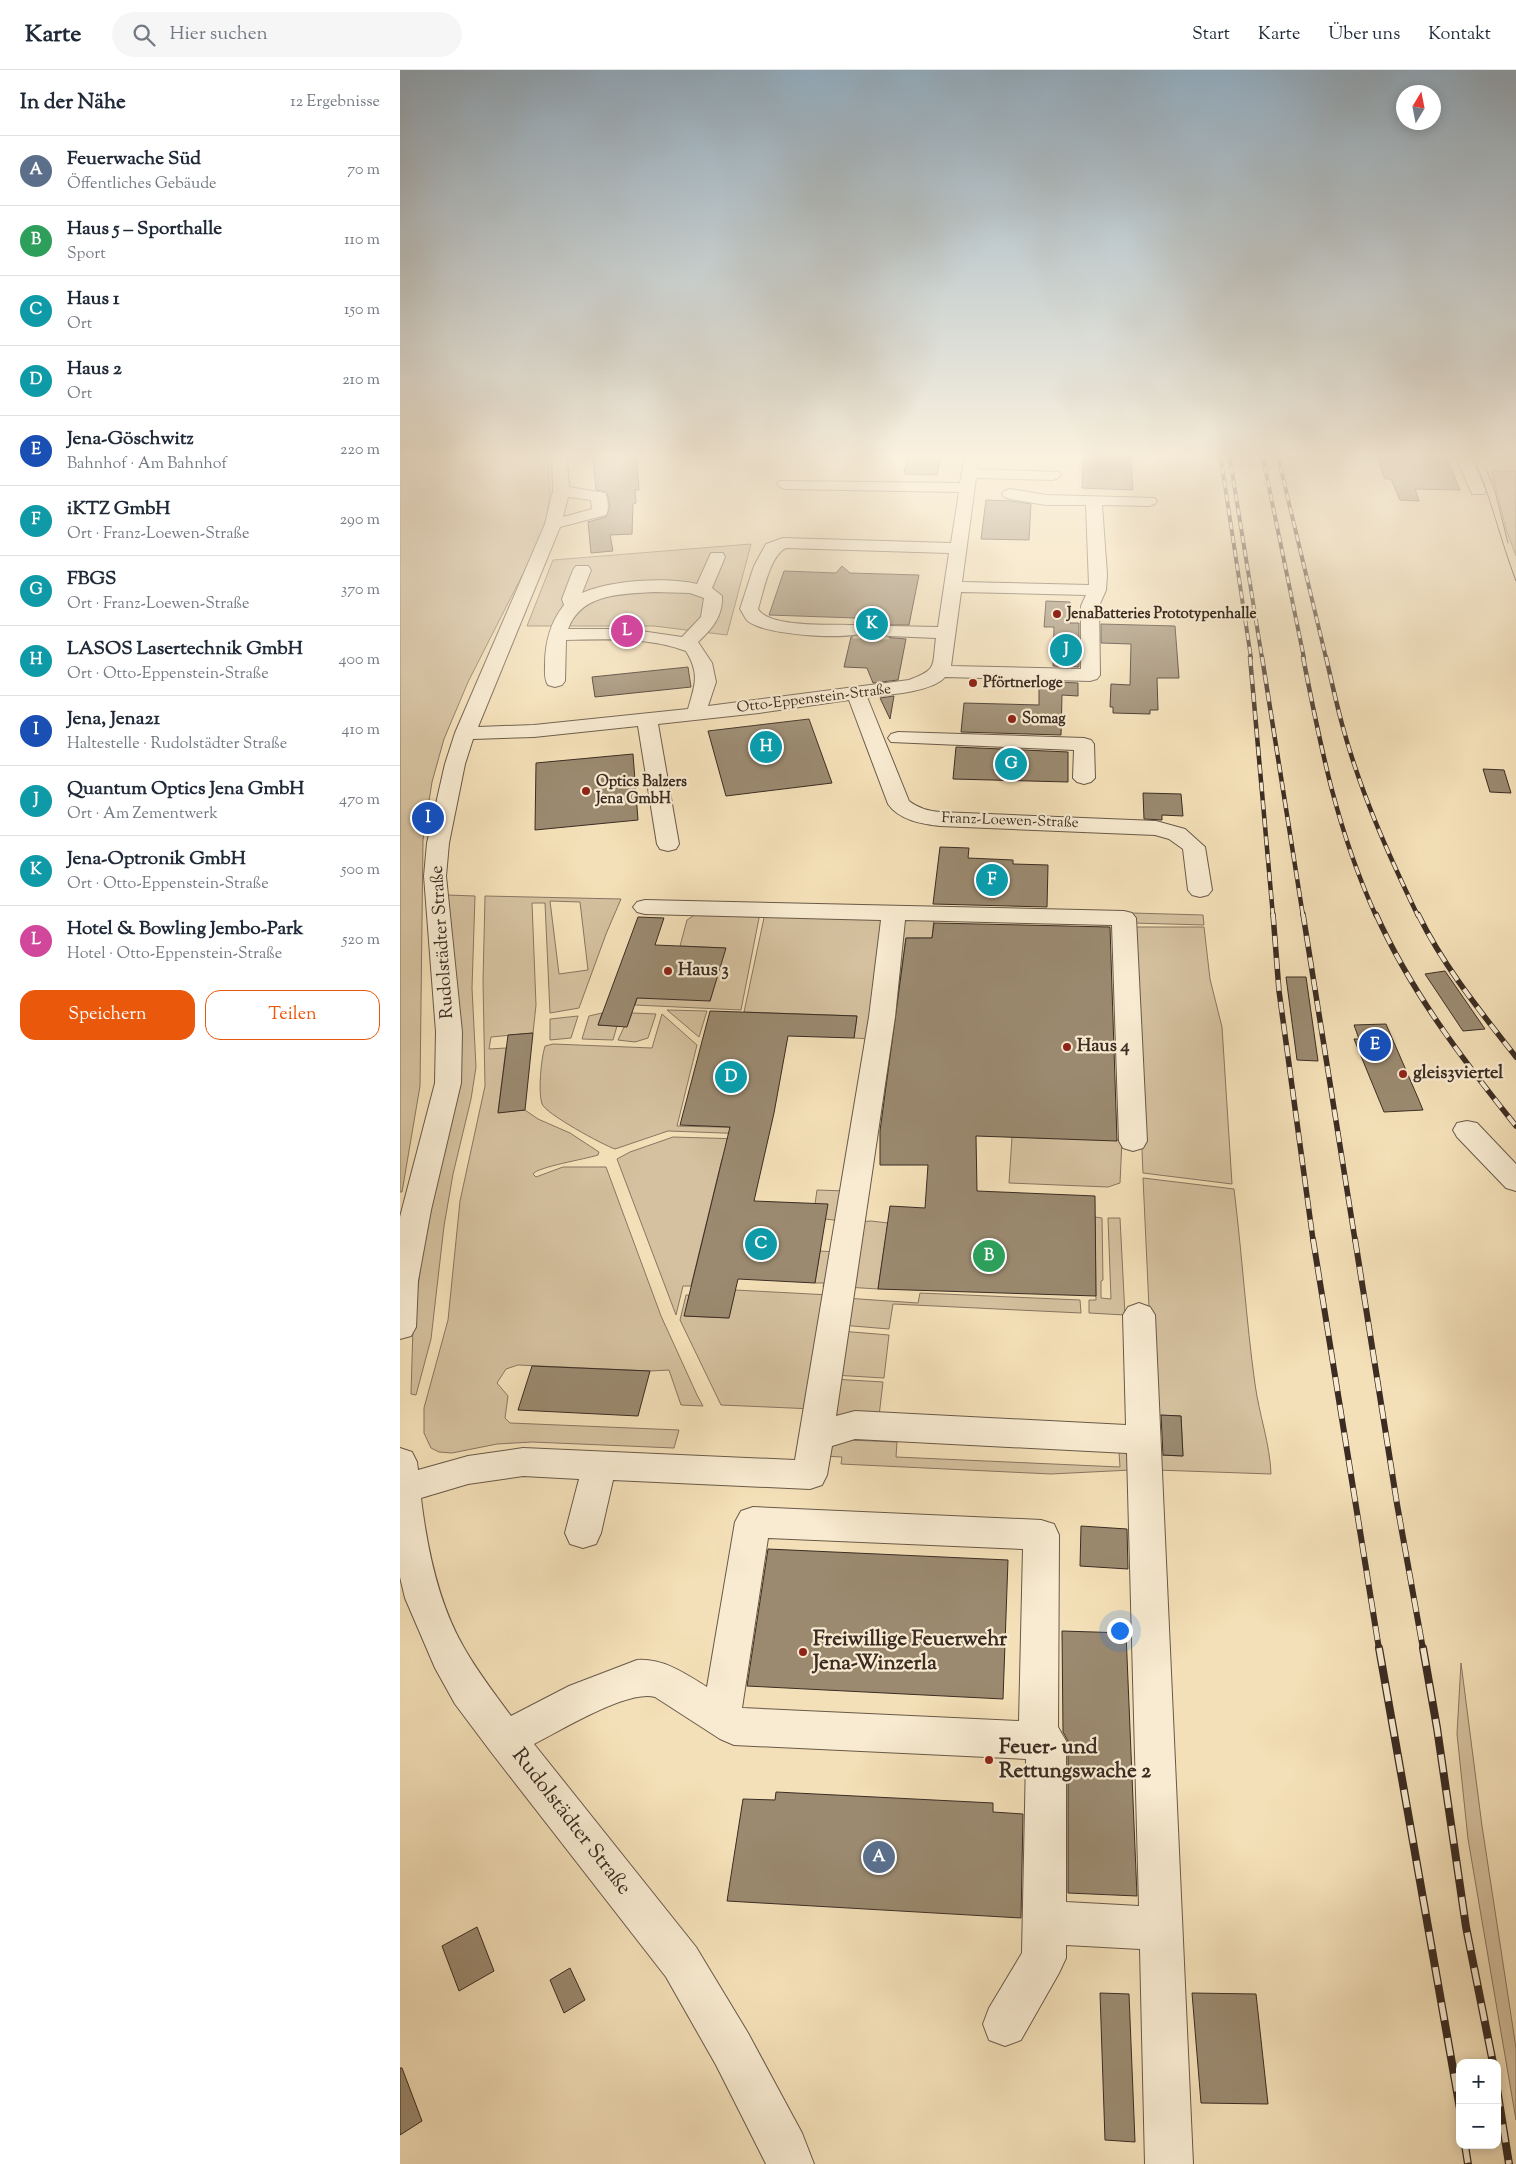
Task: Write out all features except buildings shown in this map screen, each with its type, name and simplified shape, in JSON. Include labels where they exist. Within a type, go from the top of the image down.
[{"type":"street","name":"Rudolstädter Straße","points":[[400,1327],[403,1281],[416,1210],[448,1083],[449,1032],[435,876],[438,843],[455,764],[465,733],[542,551]]},
{"type":"street","points":[[771,551],[761,573],[749,612],[761,622],[776,626],[853,630]]},
{"type":"street","points":[[958,551],[940,671],[1090,675],[1094,598],[1094,551]]},
{"type":"street","points":[[703,590],[717,558]]},
{"type":"street","points":[[576,604],[572,603],[571,599],[582,570]]},
{"type":"street","points":[[556,681],[557,635],[563,620],[576,604],[592,595],[620,590],[678,587],[703,590],[713,596],[713,612],[708,621],[686,644]]},
{"type":"street","points":[[953,588],[1094,598]]},
{"type":"street","points":[[889,631],[946,634]]},
{"type":"street","points":[[557,635],[618,635],[686,644],[697,651],[705,674],[706,682],[696,713]]},
{"type":"street","name":"Otto-Eppenstein-Straße","points":[[465,733],[534,731],[856,693],[919,684],[935,677],[940,671]]},
{"type":"street","name":"Franz-Loewen-Straße","points":[[856,693],[899,804],[908,811],[940,819],[1130,825],[1168,830],[1184,838],[1194,847],[1200,890]]},
{"type":"street","points":[[647,719],[668,844]]},
{"type":"street","points":[[898,738],[1084,744],[1084,778]]},
{"type":"street","points":[[645,907],[1124,918],[1134,1142]]},
{"type":"street","points":[[401,1476],[442,1476],[490,1466],[531,1462],[810,1475],[882,1017],[894,913]]},
{"type":"street","points":[[1467,1130],[1516,1181]]},
{"type":"street","points":[[1138,1315],[1169,2164]]},
{"type":"street","points":[[816,1438],[824,1432],[867,1425],[1142,1440]]},
{"type":"street","points":[[583,1533],[600,1465]]},
{"type":"street","name":"Rudolstädter Straße","points":[[401,1476],[407,1528],[423,1598],[448,1656],[469,1691],[505,1739],[681,1962],[737,2058],[785,2150],[790,2164]]},
{"type":"street","points":[[720,1717],[753,1522],[1041,1535],[1038,1741]]},
{"type":"street","points":[[505,1739],[582,1699],[647,1676],[666,1683],[734,1726],[1046,1741],[1044,1958],[1005,2024]]},
{"type":"street","points":[[1045,1922],[1161,1944]]},
{"type":"shaded area","points":[[400,551],[535,551],[468,682],[444,739],[432,782],[423,840],[420,1086],[402,1192],[400,1192]]},
{"type":"shaded area","points":[[668,551],[749,551],[727,635],[654,626],[527,626],[553,560]]},
{"type":"shaded area","points":[[447,895],[475,896],[472,988],[476,1067],[444,1226],[431,1339],[416,1395],[411,1394],[413,1326],[429,1200]]},
{"type":"shaded area","points":[[485,896],[621,899],[579,1008],[550,1013],[545,903],[532,903],[536,1005],[533,1033],[491,1037],[489,1049],[506,1048],[498,1112],[525,1110],[538,1119],[570,1133],[599,1152],[598,1155],[552,1166],[536,1171],[533,1174],[536,1177],[563,1167],[606,1167],[661,1316],[703,1406],[681,1405],[669,1370],[650,1371],[518,1365],[506,1369],[497,1383],[508,1396],[505,1418],[510,1423],[679,1430],[674,1448],[532,1442],[497,1444],[452,1453],[439,1452],[431,1448],[424,1433],[424,1408],[448,1320],[460,1201],[485,1086],[483,981]],"holes":[[[550,901],[580,902],[588,970],[559,974]]]},
{"type":"shaded area","points":[[760,913],[741,1010],[635,1005],[642,984],[710,1001],[725,948],[680,946],[687,920],[696,914]]},
{"type":"shaded area","points":[[765,913],[881,919],[887,924],[871,1039],[854,1038],[857,1016],[744,1012]]},
{"type":"shaded area","points":[[1132,913],[1203,915],[1204,925],[1133,923]]},
{"type":"shaded area","points":[[934,918],[932,938],[906,938],[895,1015],[886,1015],[903,920]]},
{"type":"shaded area","points":[[1132,927],[1204,927],[1210,979],[1222,1027],[1232,1184],[1143,1173]]},
{"type":"shaded area","points":[[667,1010],[707,1011],[699,1037]]},
{"type":"shaded area","points":[[602,1013],[598,1025],[617,1026],[613,1040],[582,1039],[589,1016]]},
{"type":"shaded area","points":[[632,1013],[656,1014],[648,1038],[635,1042],[618,1040],[624,1027],[627,1026]]},
{"type":"shaded area","points":[[662,1014],[697,1045],[677,1126],[758,1128],[750,1134],[668,1131],[615,1149],[564,1122],[553,1115],[542,1104],[540,1075],[545,1046],[553,1044],[652,1048]]},
{"type":"shaded area","points":[[578,1016],[571,1038],[550,1040],[550,1019]]},
{"type":"shaded area","points":[[673,1137],[742,1139],[751,1160],[722,1159],[691,1286],[683,1286],[676,1315],[617,1159],[630,1152]]},
{"type":"shaded area","points":[[1012,1137],[1122,1140],[1120,1183],[1108,1187],[1009,1183]]},
{"type":"shaded area","points":[[1143,1178],[1234,1189],[1255,1384],[1269,1452],[1271,1474],[1156,1470],[1156,1455],[1183,1456],[1181,1416],[1154,1415]]},
{"type":"shaded area","points":[[817,1190],[847,1191],[842,1221],[825,1219],[815,1204]]},
{"type":"shaded area","points":[[1095,1217],[1102,1218],[1103,1280],[1101,1281],[1101,1298],[1111,1299],[1108,1218],[1120,1218],[1125,1315],[1089,1313],[1089,1300],[1096,1300]]},
{"type":"shaded area","points":[[856,1222],[888,1223],[878,1289],[846,1287]]},
{"type":"shaded area","points":[[820,1251],[837,1252],[832,1288],[823,1287],[824,1283],[815,1283]]},
{"type":"shaded area","points":[[735,1290],[830,1295],[814,1409],[721,1405],[680,1320],[686,1295],[689,1295],[685,1316],[729,1318]]},
{"type":"shaded area","points":[[920,1293],[1080,1300],[1081,1313],[893,1304],[889,1329],[841,1325],[845,1298],[918,1303]]},
{"type":"shaded area","points":[[840,1331],[889,1335],[884,1378],[833,1375]]},
{"type":"shaded area","points":[[833,1379],[883,1382],[879,1416],[832,1422]]},
{"type":"shaded area","points":[[849,1440],[897,1442],[896,1457],[1120,1467],[1119,1452],[1127,1453],[1131,1470],[1051,1474],[841,1464],[842,1457],[821,1456],[823,1443]]},
{"type":"shaded area","points":[[1461,1663],[1482,1826],[1516,2048],[1516,2120],[1468,1839],[1457,1734]]},
{"type":"tunnel","points":[[853,630],[889,631]]},
{"type":"tram line","points":[[1506,551],[1516,581]]},
{"type":"railway","points":[[1235,551],[1251,658]]},
{"type":"railway","points":[[1245,551],[1262,658]]},
{"type":"railway","points":[[1282,551],[1304,658]]},
{"type":"railway","points":[[1300,551],[1326,658]]},
{"type":"railway","points":[[1250,657],[1273,916]]},
{"type":"railway","points":[[1262,657],[1303,916]]},
{"type":"railway","points":[[1303,657],[1324,757],[1341,821],[1362,884],[1376,916]]},
{"type":"railway","points":[[1326,657],[1342,724],[1357,774],[1386,846],[1418,916]]},
{"type":"railway","points":[[1273,914],[1279,991],[1313,1240]]},
{"type":"railway","points":[[1303,914],[1355,1240]]},
{"type":"railway","points":[[1376,914],[1405,971],[1439,1024],[1516,1126]]},
{"type":"railway","points":[[1418,914],[1451,970],[1476,1006],[1516,1057]]},
{"type":"railway","points":[[1313,1239],[1379,1649]]},
{"type":"railway","points":[[1355,1239],[1397,1504],[1423,1649]]},
{"type":"railway","points":[[1379,1648],[1459,2104]]},
{"type":"railway","points":[[1423,1648],[1437,1728],[1466,1927],[1492,2059]]},
{"type":"railway","points":[[1499,2104],[1509,2164]]},
{"type":"railway","points":[[1466,2149],[1468,2164]]},
{"type":"place","name":"JenaBatteries Prototypenhalle","points":[[1057,614]]},
{"type":"place","name":"Jena-Optronik GmbH","points":[[872,624]]},
{"type":"place","name":"Hotel & Bowling Jembo-Park","points":[[627,631]]},
{"type":"place","name":"Quantum Optics Jena GmbH","points":[[1066,650]]},
{"type":"place","name":"Pförtnerloge","points":[[973,683]]},
{"type":"place","name":"Somag","points":[[1012,719]]},
{"type":"place","name":"LASOS Lasertechnik GmbH","points":[[766,747]]},
{"type":"place","name":"FBGS","points":[[1011,764]]},
{"type":"place","name":"Optics Balzers Jena GmbH","points":[[586,791]]},
{"type":"place","name":"Jena, Jena21","points":[[428,818]]},
{"type":"place","name":"iKTZ GmbH","points":[[992,880]]},
{"type":"place","name":"Haus 3","points":[[668,971]]},
{"type":"place","name":"Jena-Göschwitz","points":[[1375,1045]]},
{"type":"place","name":"Haus 4","points":[[1067,1047]]},
{"type":"place","name":"gleis3viertel","points":[[1403,1074]]},
{"type":"place","name":"Haus 2","points":[[731,1077]]},
{"type":"place","name":"Haus 1","points":[[761,1244]]},
{"type":"place","name":"Haus 5 – Sporthalle","points":[[989,1256]]},
{"type":"place","name":"Freiwillige Feuerwehr Jena-Winzerla","points":[[803,1652]]},
{"type":"place","name":"Feuer- und Rettungswache 2","points":[[989,1760]]},
{"type":"place","name":"Feuerwache Süd","points":[[879,1857]]}]
